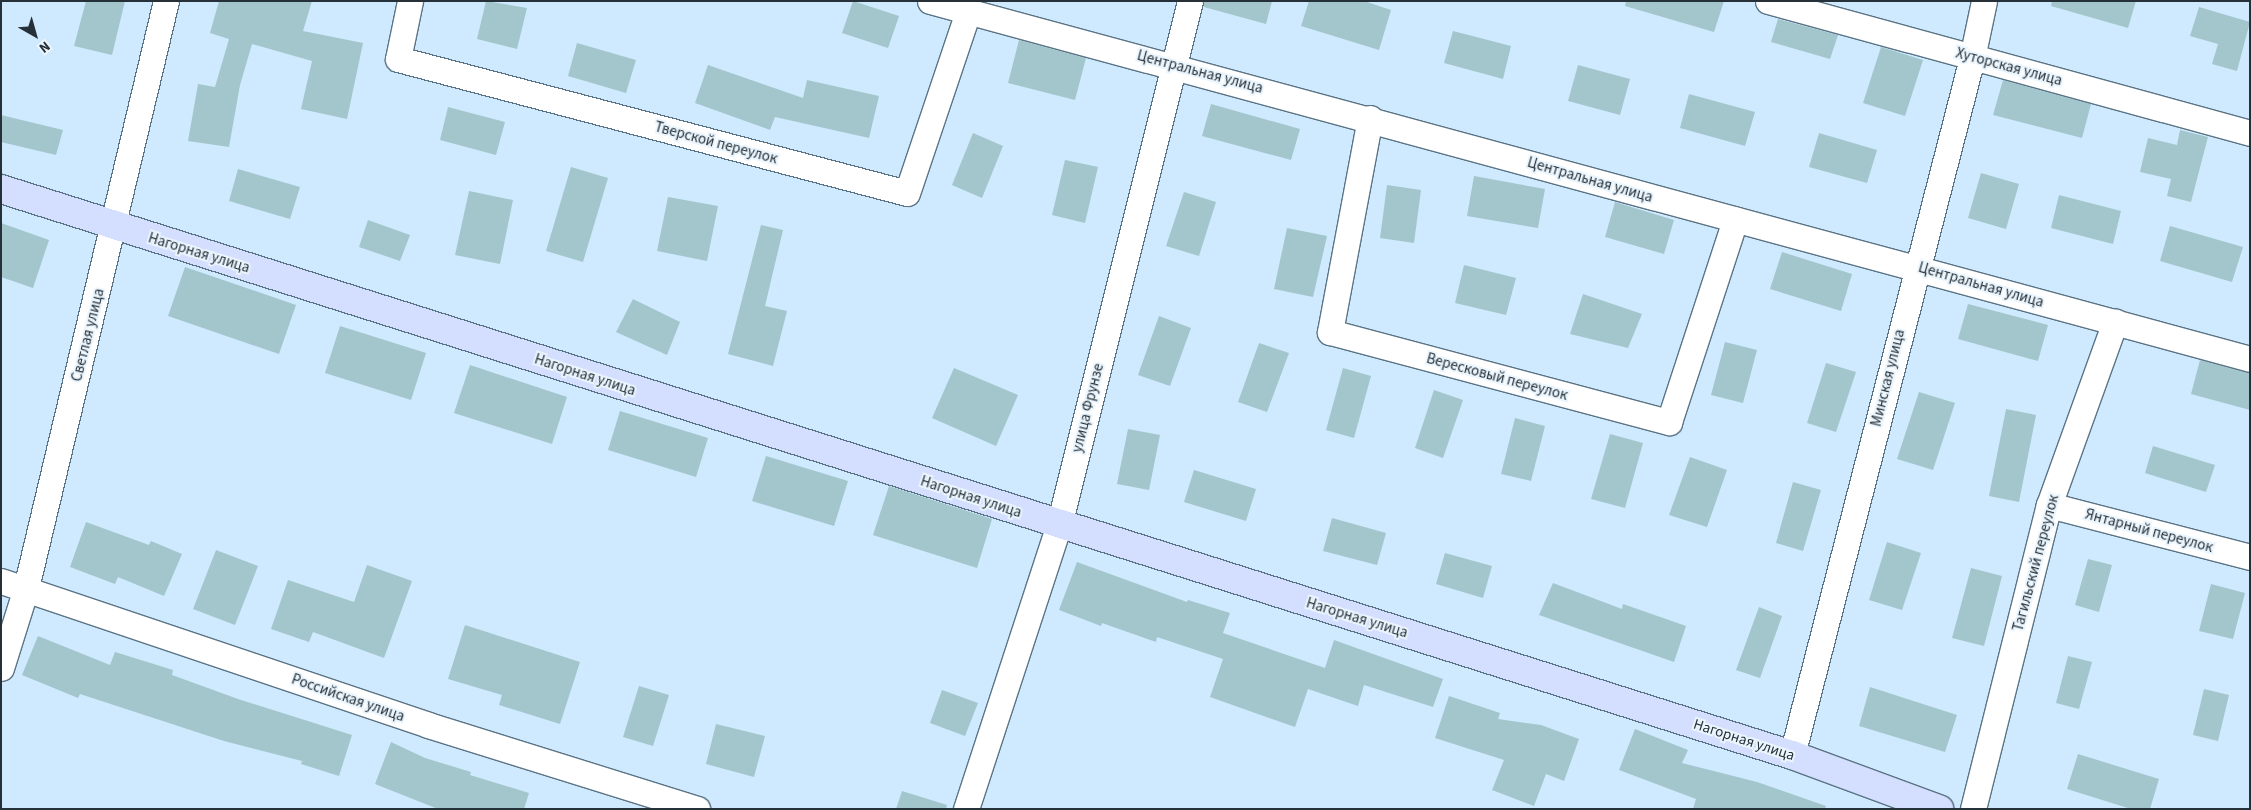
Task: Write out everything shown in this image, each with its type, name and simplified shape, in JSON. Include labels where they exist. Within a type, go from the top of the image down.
[{"type":"street","name":"Светлая улица","points":[[1,668],[26,588],[114,226],[166,1]]},
{"type":"street","name":"Тверской переулок","points":[[410,1],[398,59],[907,193],[968,12]]},
{"type":"street","name":"Центральная улица","points":[[930,1],[1370,118],[1735,220],[1916,266],[2250,359]]},
{"type":"street","name":"улица Фрунзе","points":[[966,809],[1059,525],[1190,1]]},
{"type":"street","name":"Хуторская улица","points":[[1768,1],[1972,58],[2250,132]]},
{"type":"street","name":"Минская улица","points":[[1792,755],[1916,266],[1972,58],[1984,1]]},
{"type":"street","name":"Вересковый переулок","points":[[1370,118],[1330,332],[1669,422],[1735,220]]},
{"type":"street","name":"Нагорная улица","points":[[1,189],[1059,525],[1792,755],[1939,809]]},
{"type":"street","name":"Тагильский переулок","points":[[1973,809],[2049,505],[2114,322]]},
{"type":"street","name":"Янтарный переулок","points":[[2049,505],[2250,558]]},
{"type":"street","name":"Российская улица","points":[[1,581],[428,725],[697,809]]},
{"type":"building","points":[[86,1],[125,1],[112,55],[74,46]]},
{"type":"building","points":[[219,1],[312,1],[303,31],[363,43],[347,119],[301,109],[312,61],[252,44],[240,85],[229,147],[188,141],[198,84],[215,87],[229,39],[210,33]]},
{"type":"building","points":[[486,1],[527,8],[517,49],[477,39]]},
{"type":"building","points":[[853,1],[899,16],[888,48],[842,33]]},
{"type":"building","points":[[1204,1],[1272,1],[1266,24],[1204,7]]},
{"type":"building","points":[[1309,1],[1364,1],[1391,10],[1379,50],[1301,26]]},
{"type":"building","points":[[1626,1],[1724,1],[1714,32],[1625,6]]},
{"type":"building","points":[[2052,1],[2136,1],[2128,28],[2051,6]]},
{"type":"building","points":[[2199,7],[2250,22],[2237,71],[2212,64],[2218,44],[2190,36]]},
{"type":"building","points":[[1778,19],[1838,35],[1830,59],[1771,42]]},
{"type":"building","points":[[1453,31],[1511,46],[1503,79],[1444,63]]},
{"type":"building","points":[[1019,40],[1086,58],[1075,100],[1008,83]]},
{"type":"building","points":[[577,43],[636,60],[626,93],[568,76]]},
{"type":"building","points":[[1881,47],[1923,60],[1905,116],[1863,103]]},
{"type":"building","points":[[708,65],[803,98],[807,80],[879,96],[869,138],[775,117],[770,130],[695,103]]},
{"type":"building","points":[[1578,65],[1630,79],[1620,115],[1568,101]]},
{"type":"building","points":[[2003,80],[2091,104],[2082,138],[1993,115]]},
{"type":"building","points":[[1689,94],[1755,112],[1745,146],[1680,128]]},
{"type":"building","points":[[1211,104],[1300,129],[1291,160],[1202,136]]},
{"type":"building","points":[[448,107],[505,122],[496,155],[440,140]]},
{"type":"building","points":[[1,115],[63,130],[56,155],[1,142]]},
{"type":"building","points":[[2180,130],[2208,137],[2191,202],[2167,196],[2171,179],[2140,172],[2148,138],[2177,145]]},
{"type":"building","points":[[973,133],[1003,146],[982,198],[952,185]]},
{"type":"building","points":[[1819,133],[1877,150],[1867,183],[1809,167]]},
{"type":"building","points":[[1065,160],[1098,167],[1085,223],[1052,215]]},
{"type":"building","points":[[571,167],[608,178],[583,262],[546,251]]},
{"type":"building","points":[[238,169],[300,187],[290,219],[229,201]]},
{"type":"building","points":[[1981,173],[2019,184],[2006,229],[1968,218]]},
{"type":"building","points":[[1474,176],[1545,189],[1538,228],[1467,216]]},
{"type":"building","points":[[1387,185],[1421,190],[1414,243],[1380,238]]},
{"type":"building","points":[[469,191],[513,200],[500,264],[455,255]]},
{"type":"building","points":[[1184,192],[1216,202],[1199,256],[1166,246]]},
{"type":"building","points":[[2059,195],[2121,211],[2113,244],[2051,228]]},
{"type":"building","points":[[668,197],[718,206],[707,261],[657,251]]},
{"type":"building","points":[[1615,202],[1674,220],[1664,254],[1605,237]]},
{"type":"building","points":[[368,220],[410,235],[400,261],[359,247]]},
{"type":"building","points":[[1,223],[49,240],[33,288],[1,277]]},
{"type":"building","points":[[761,225],[783,230],[765,306],[787,311],[773,366],[728,354]]},
{"type":"building","points":[[2170,226],[2243,247],[2232,282],[2160,261]]},
{"type":"building","points":[[1287,228],[1327,236],[1313,297],[1274,289]]},
{"type":"building","points":[[1782,252],[1852,274],[1841,311],[1770,289]]},
{"type":"building","points":[[1464,265],[1516,278],[1506,315],[1455,303]]},
{"type":"building","points":[[185,267],[296,305],[279,354],[168,316]]},
{"type":"building","points":[[1583,294],[1642,314],[1628,348],[1570,334]]},
{"type":"building","points":[[633,299],[680,322],[667,355],[616,332]]},
{"type":"building","points":[[1968,304],[2048,325],[2038,361],[1958,339]]},
{"type":"building","points":[[1159,316],[1191,328],[1170,386],[1138,375]]},
{"type":"building","points":[[340,326],[426,353],[411,400],[325,373]]},
{"type":"building","points":[[1725,342],[1757,350],[1743,403],[1711,395]]},
{"type":"building","points":[[1259,343],[1289,353],[1267,412],[1238,402]]},
{"type":"building","points":[[2200,360],[2250,373],[2250,410],[2191,394]]},
{"type":"building","points":[[1826,363],[1856,372],[1836,432],[1807,423]]},
{"type":"building","points":[[470,365],[567,397],[552,444],[454,413]]},
{"type":"building","points":[[954,368],[1018,395],[996,446],[932,418]]},
{"type":"building","points":[[1343,368],[1371,376],[1354,438],[1326,430]]},
{"type":"building","points":[[1434,390],[1463,400],[1443,458],[1415,448]]},
{"type":"building","points":[[1919,392],[1955,403],[1933,470],[1897,459]]},
{"type":"building","points":[[2006,409],[2036,415],[2019,502],[1989,496]]},
{"type":"building","points":[[620,411],[708,438],[696,477],[608,450]]},
{"type":"building","points":[[1515,418],[1545,426],[1531,481],[1501,474]]},
{"type":"building","points":[[1128,429],[1160,435],[1149,490],[1117,484]]},
{"type":"building","points":[[1610,434],[1643,443],[1625,508],[1591,499]]},
{"type":"building","points":[[2153,446],[2215,465],[2206,492],[2145,473]]},
{"type":"building","points":[[766,456],[848,481],[834,526],[752,501]]},
{"type":"building","points":[[1690,457],[1727,470],[1707,527],[1669,515]]},
{"type":"building","points":[[1194,470],[1256,489],[1246,521],[1184,502]]},
{"type":"building","points":[[1793,482],[1821,490],[1803,551],[1776,543]]},
{"type":"building","points":[[889,486],[992,519],[977,568],[873,535]]},
{"type":"building","points":[[1332,518],[1386,533],[1377,565],[1323,551]]},
{"type":"building","points":[[86,522],[149,545],[151,541],[182,554],[164,596],[118,577],[115,584],[70,567]]},
{"type":"building","points":[[1887,542],[1921,553],[1902,610],[1869,600]]},
{"type":"building","points":[[216,550],[258,566],[235,625],[193,609]]},
{"type":"building","points":[[1445,553],[1492,566],[1483,598],[1436,584]]},
{"type":"building","points":[[2088,559],[2112,565],[2099,612],[2075,605]]},
{"type":"building","points":[[1077,562],[1187,602],[1188,600],[1230,613],[1223,633],[1325,668],[1334,640],[1443,679],[1433,707],[1364,685],[1358,706],[1308,689],[1295,727],[1210,697],[1223,659],[1157,637],[1156,642],[1102,623],[1101,626],[1059,610]]},
{"type":"building","points":[[367,565],[412,581],[384,658],[313,632],[309,642],[271,629],[288,580],[354,602]]},
{"type":"building","points":[[1971,568],[2002,576],[1984,646],[1952,638]]},
{"type":"building","points":[[1553,583],[1622,609],[1623,604],[1686,626],[1674,662],[1539,615]]},
{"type":"building","points":[[2211,584],[2245,593],[2233,639],[2199,631]]},
{"type":"building","points":[[1759,607],[1782,616],[1760,678],[1736,670]]},
{"type":"building","points":[[465,625],[580,662],[560,724],[499,705],[502,695],[448,679]]},
{"type":"building","points":[[38,636],[110,665],[115,652],[173,670],[172,675],[238,699],[352,735],[339,776],[301,764],[302,761],[224,741],[80,694],[78,698],[22,675]]},
{"type":"building","points":[[2068,656],[2092,662],[2079,709],[2056,703]]},
{"type":"building","points":[[639,686],[669,695],[653,746],[623,737]]},
{"type":"building","points":[[1870,687],[1957,715],[1945,752],[1859,726]]},
{"type":"building","points":[[2204,689],[2229,695],[2218,741],[2193,735]]},
{"type":"building","points":[[942,690],[978,703],[965,736],[930,723]]},
{"type":"building","points":[[1449,696],[1500,713],[1498,719],[1541,725],[1579,739],[1564,781],[1546,774],[1534,806],[1492,790],[1504,760],[1435,738]]},
{"type":"building","points":[[716,724],[765,736],[754,777],[706,764]]},
{"type":"building","points":[[1635,729],[1688,750],[1682,763],[1757,782],[1826,806],[1825,809],[1693,809],[1696,799],[1619,770]]},
{"type":"building","points":[[391,742],[425,758],[471,772],[470,775],[529,793],[524,809],[438,809],[375,784]]},
{"type":"building","points":[[2078,754],[2159,779],[2150,809],[2131,809],[2067,789]]},
{"type":"building","points":[[902,791],[947,805],[946,809],[896,809]]}]
